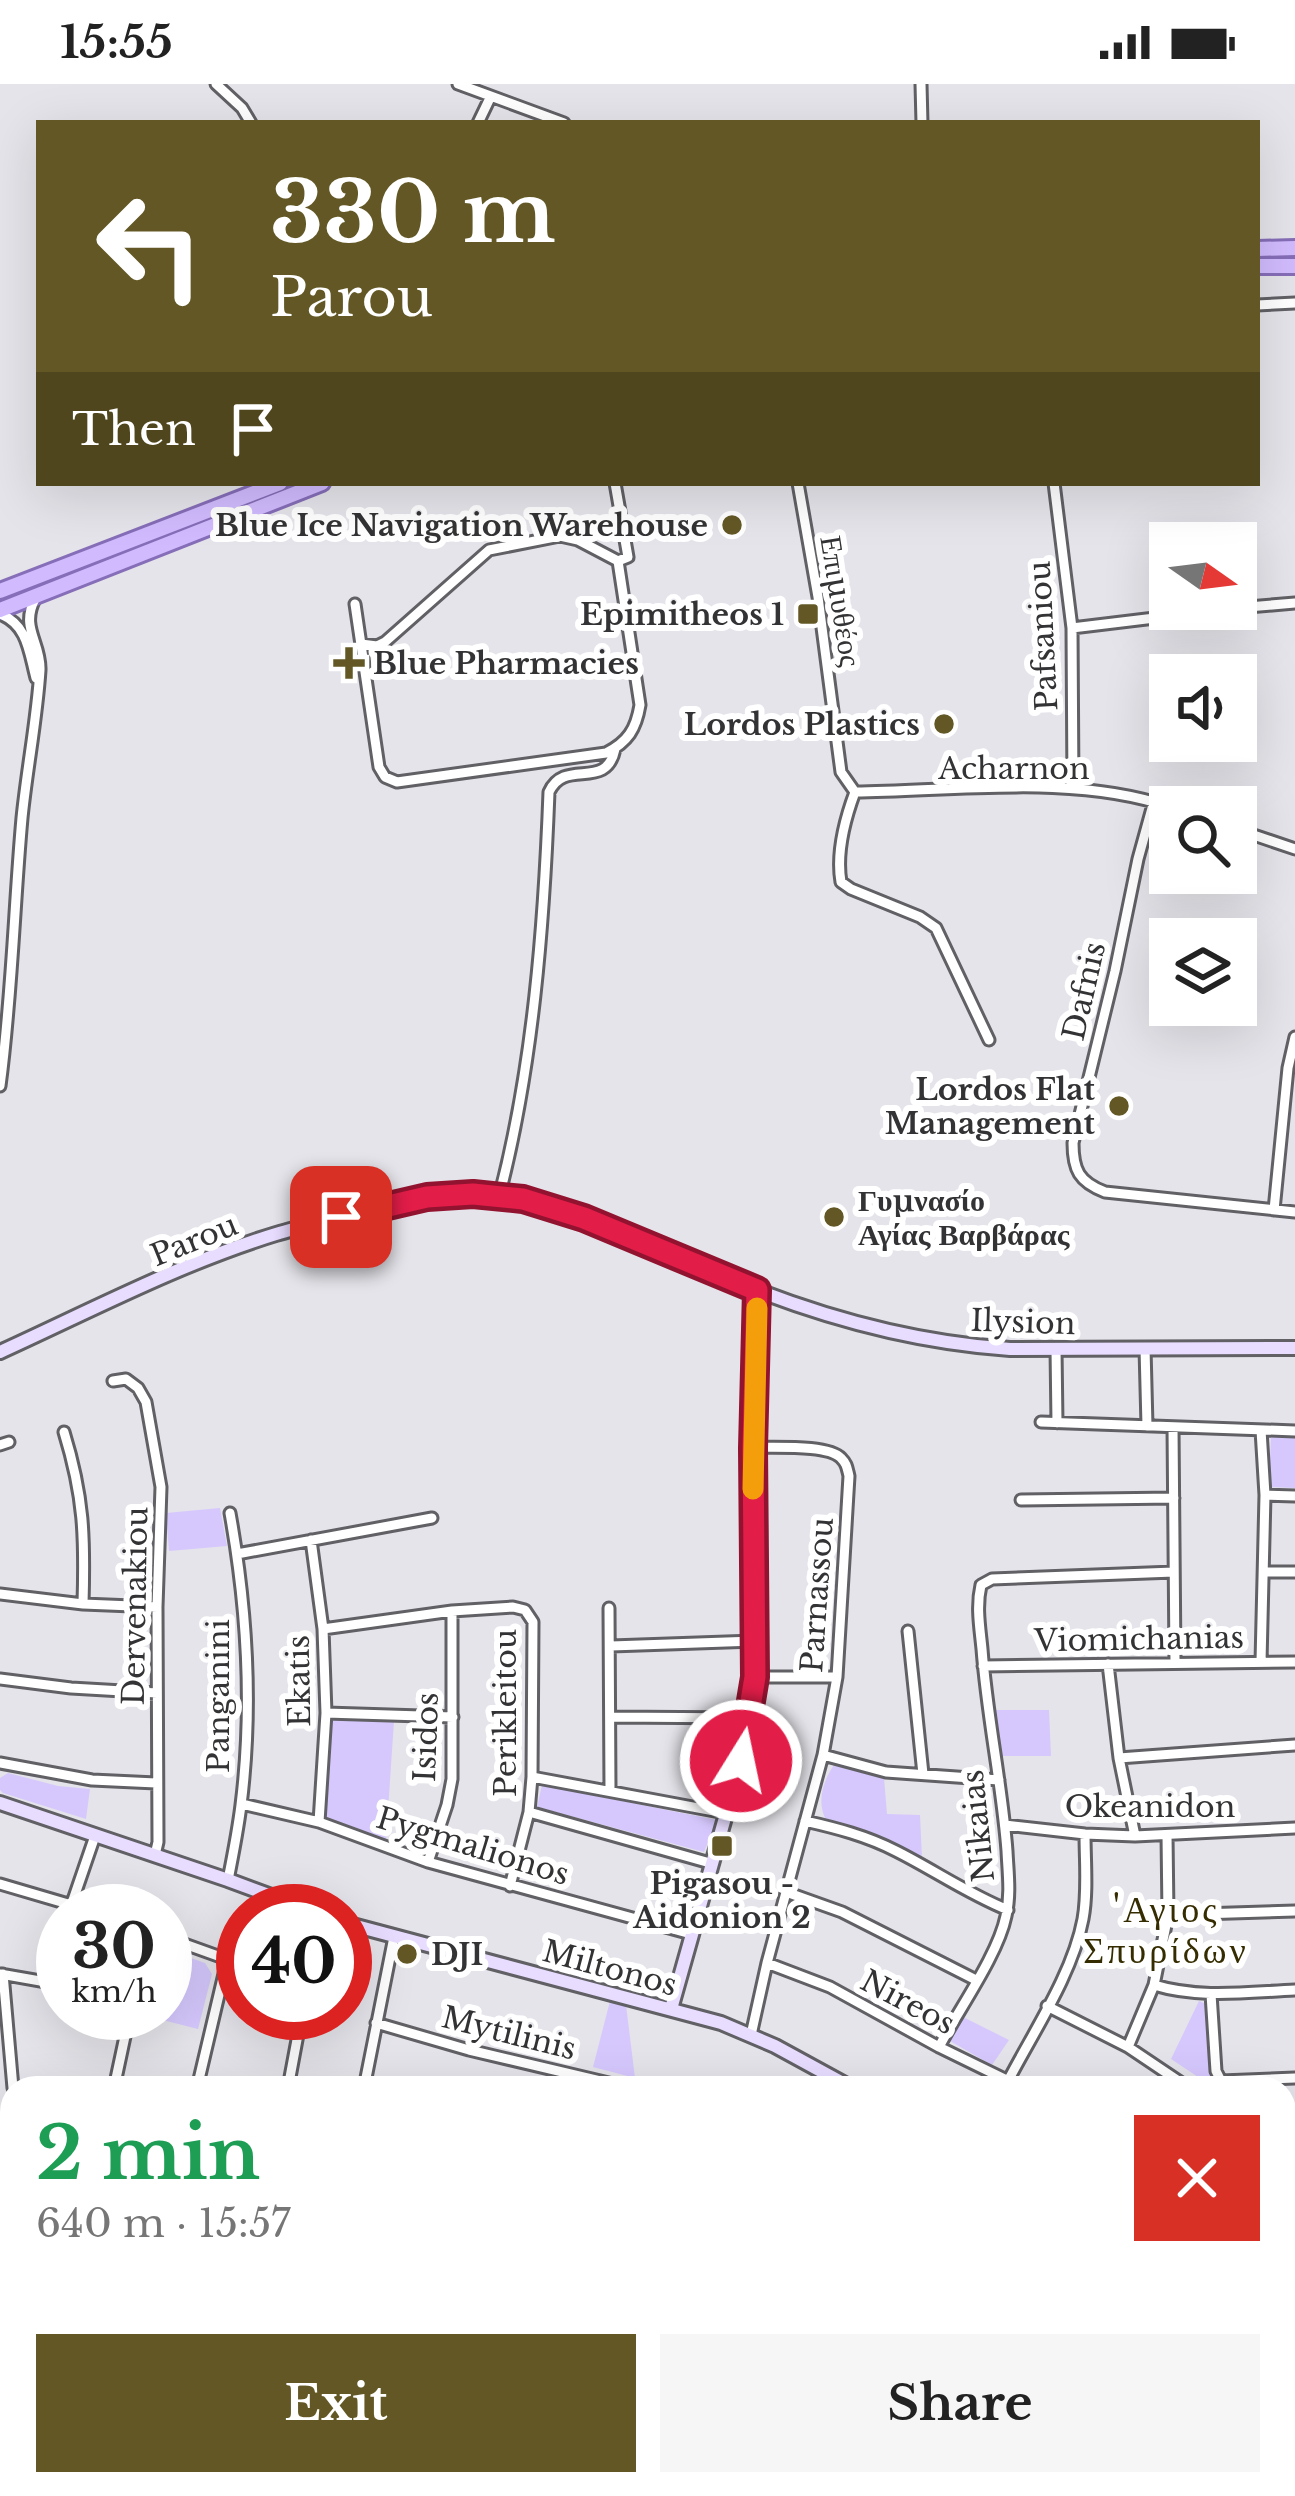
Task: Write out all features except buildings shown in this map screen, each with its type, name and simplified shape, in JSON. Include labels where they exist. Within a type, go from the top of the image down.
[{"type":"main road","points":[[1260,249],[1295,248]]},
{"type":"main road","points":[[1260,266],[1295,266]]},
{"type":"main road","points":[[0,591],[272,486]]},
{"type":"main road","points":[[0,612],[314,486]]},
{"type":"street","points":[[217,84],[249,120]]},
{"type":"street","points":[[458,84],[555,120]]},
{"type":"street","points":[[921,84],[922,120]]},
{"type":"street","points":[[479,120],[490,98]]},
{"type":"street","points":[[1260,305],[1295,303]]},
{"type":"street","points":[[616,486],[628,557],[618,562]]},
{"type":"street","name":"Επιμυθέος","points":[[799,486],[841,772],[855,793]]},
{"type":"street","name":"Pafsaniou","points":[[1054,486],[1072,628],[1073,787]]},
{"type":"street","points":[[361,644],[386,642],[489,550],[560,536],[578,540],[618,562]]},
{"type":"street","points":[[355,604],[379,767],[385,777],[397,782],[606,753],[624,745],[636,726],[640,706],[618,562]]},
{"type":"street","points":[[0,1086],[6,969],[40,666],[28,624],[37,595]]},
{"type":"street","points":[[1257,607],[1295,603]]},
{"type":"street","points":[[0,612],[20,626],[38,683]]},
{"type":"street","points":[[1072,628],[1149,619]]},
{"type":"street","points":[[499,1196],[523,1084],[545,892],[549,792],[562,776],[601,771],[610,765],[615,749]]},
{"type":"street","name":"Acharnon","points":[[855,793],[1073,787],[1149,800]]},
{"type":"street","points":[[855,793],[839,863],[842,882],[936,928],[989,1040]]},
{"type":"street","name":"Dafnis","points":[[1149,819],[1073,1143],[1073,1166],[1090,1186],[1105,1192],[1274,1210]]},
{"type":"street","points":[[1257,836],[1295,849]]},
{"type":"street","points":[[1295,1037],[1274,1210],[1295,1212]]},
{"type":"street","name":"Parou","points":[[0,1352],[274,1234],[427,1197],[473,1194],[523,1199],[584,1218],[757,1290]]},
{"type":"street","points":[[671,2008],[741,1761],[755,1677],[757,1290]]},
{"type":"street","name":"Ilysion","points":[[757,1290],[847,1322],[974,1347],[1295,1348]]},
{"type":"street","points":[[1145,1347],[1148,1426]]},
{"type":"street","points":[[1056,1349],[1058,1423]]},
{"type":"street","name":"Dervenakiou","points":[[113,1381],[126,1379],[146,1402],[161,1487],[155,1855]]},
{"type":"street","points":[[1041,1422],[1295,1431]]},
{"type":"street","points":[[1173,1427],[1175,1661]]},
{"type":"street","points":[[1261,1430],[1265,1496],[1262,1662]]},
{"type":"street","points":[[64,1432],[81,1495],[83,1604]]},
{"type":"street","name":"Parnassou","points":[[752,2035],[823,1755],[836,1677],[849,1476],[840,1456],[828,1450],[753,1448]]},
{"type":"street","points":[[1265,1496],[1295,1496]]},
{"type":"street","points":[[1021,1500],[1174,1498]]},
{"type":"street","name":"Panganini","points":[[228,1880],[242,1804],[245,1729],[245,1631],[230,1513]]},
{"type":"street","points":[[237,1554],[432,1518]]},
{"type":"street","name":"Ekatis","points":[[311,1540],[323,1629],[326,1713],[319,1822]]},
{"type":"street","points":[[1264,1572],[1295,1572]]},
{"type":"street","name":"Nikaias","points":[[938,2047],[1002,1932],[1010,1891],[983,1666],[977,1601],[981,1585],[992,1579],[1174,1573]]},
{"type":"street","points":[[0,1591],[83,1604],[158,1607]]},
{"type":"street","name":"Perikleitou","points":[[452,1611],[513,1607],[525,1610],[533,1622],[529,1813],[510,1886]]},
{"type":"street","points":[[609,1608],[610,1790]]},
{"type":"street","points":[[323,1629],[452,1611]]},
{"type":"street","name":"Isidos","points":[[428,1862],[452,1779],[452,1611]]},
{"type":"street","points":[[908,1631],[923,1774]]},
{"type":"street","points":[[611,1646],[754,1641]]},
{"type":"street","name":"Viomichanias","points":[[983,1666],[1295,1662]]},
{"type":"street","points":[[1108,1664],[1119,1758],[1135,1836]]},
{"type":"street","points":[[755,1677],[836,1677]]},
{"type":"street","points":[[0,1679],[157,1693]]},
{"type":"street","points":[[326,1713],[452,1717]]},
{"type":"street","points":[[611,1717],[750,1718]]},
{"type":"street","points":[[1119,1758],[1295,1745]]},
{"type":"street","points":[[823,1755],[886,1772],[998,1780]]},
{"type":"street","points":[[0,1763],[92,1780],[156,1783]]},
{"type":"street","points":[[532,1777],[725,1813]]},
{"type":"street","points":[[0,1803],[239,1884]]},
{"type":"street","name":"Pygmalionos","points":[[242,1804],[319,1822],[510,1886],[691,1934]]},
{"type":"street","points":[[529,1813],[710,1863]]},
{"type":"street","points":[[805,1821],[893,1849],[1008,1910]]},
{"type":"street","name":"Okeanidon","points":[[1005,1825],[1135,1836],[1295,1828]]},
{"type":"street","points":[[1010,2076],[1070,1964],[1082,1927],[1085,1834]]},
{"type":"street","points":[[1128,2048],[1154,1985],[1168,1915],[1167,1835]]},
{"type":"street","points":[[79,1884],[95,1836]]},
{"type":"street","points":[[0,1884],[36,1894]]},
{"type":"street","points":[[786,1892],[842,1912],[976,1980]]},
{"type":"street","points":[[1168,1915],[1295,1911]]},
{"type":"street","name":"Miltonos","points":[[372,1931],[671,2008],[752,2035],[829,2076]]},
{"type":"street","points":[[366,2076],[394,1937]]},
{"type":"street","name":"Nireos","points":[[767,1963],[830,1987],[1000,2076]]},
{"type":"street","points":[[12,2076],[1,1974],[36,1980]]},
{"type":"street","points":[[1154,1985],[1211,1994],[1295,1990]]},
{"type":"street","points":[[1211,1994],[1218,2076]]},
{"type":"street","points":[[1047,2006],[1171,2076]]},
{"type":"street","points":[[200,2076],[216,2007]]},
{"type":"street","name":"Mytilinis","points":[[376,2023],[579,2076]]},
{"type":"street","points":[[117,2076],[124,2040]]},
{"type":"street","points":[[290,2076],[297,2040]]},
{"type":"shaded area","points":[[1271,1436],[1295,1437],[1295,1488],[1269,1487]]},
{"type":"shaded area","points":[[220,1508],[227,1546],[169,1551],[166,1513]]},
{"type":"shaded area","points":[[995,1710],[1049,1710],[1051,1756],[1001,1756]]},
{"type":"shaded area","points":[[332,1719],[394,1721],[386,1840],[326,1818]]},
{"type":"shaded area","points":[[834,1765],[884,1778],[887,1814],[920,1815],[922,1858],[888,1840],[825,1818],[822,1791]]},
{"type":"shaded area","points":[[8,1773],[90,1789],[86,1819],[3,1793],[0,1778]]},
{"type":"shaded area","points":[[542,1785],[717,1820],[704,1852],[537,1807]]},
{"type":"shaded area","points":[[192,1958],[205,1963],[212,1974],[198,2029],[192,2027]]},
{"type":"shaded area","points":[[610,2001],[626,2005],[635,2076],[593,2067]]},
{"type":"shaded area","points":[[1199,2001],[1206,2004],[1213,2076],[1196,2076],[1171,2059]]},
{"type":"shaded area","points":[[959,2015],[1009,2040],[992,2065],[948,2040]]},
{"type":"slow traffic","points":[[753,1489],[757,1308]]},
{"type":"place","name":"Blue Ice Navigation Warehouse","points":[[732,525]]},
{"type":"place","name":"Epimitheos 1","points":[[808,614]]},
{"type":"place","name":"Blue Pharmacies","points":[[349,663]]},
{"type":"place","name":"Lordos Plastics","points":[[944,724]]},
{"type":"place","name":"Lordos Flat Management","points":[[1119,1106]]},
{"type":"place","name":"Γυμνασίο Αγίας Βαρβάρας","points":[[834,1217]]},
{"type":"place","name":"Pigasou - Aidonion 2","points":[[722,1846]]},
{"type":"place","name":"DJI","points":[[407,1954]]},
{"type":"district","name":"'Αγιος Σπυρίδων","points":[[1166,1930]]},
{"type":"route","points":[[341,1217],[427,1197],[473,1194],[523,1199],[584,1218],[757,1290],[755,1677],[741,1761]]}]
